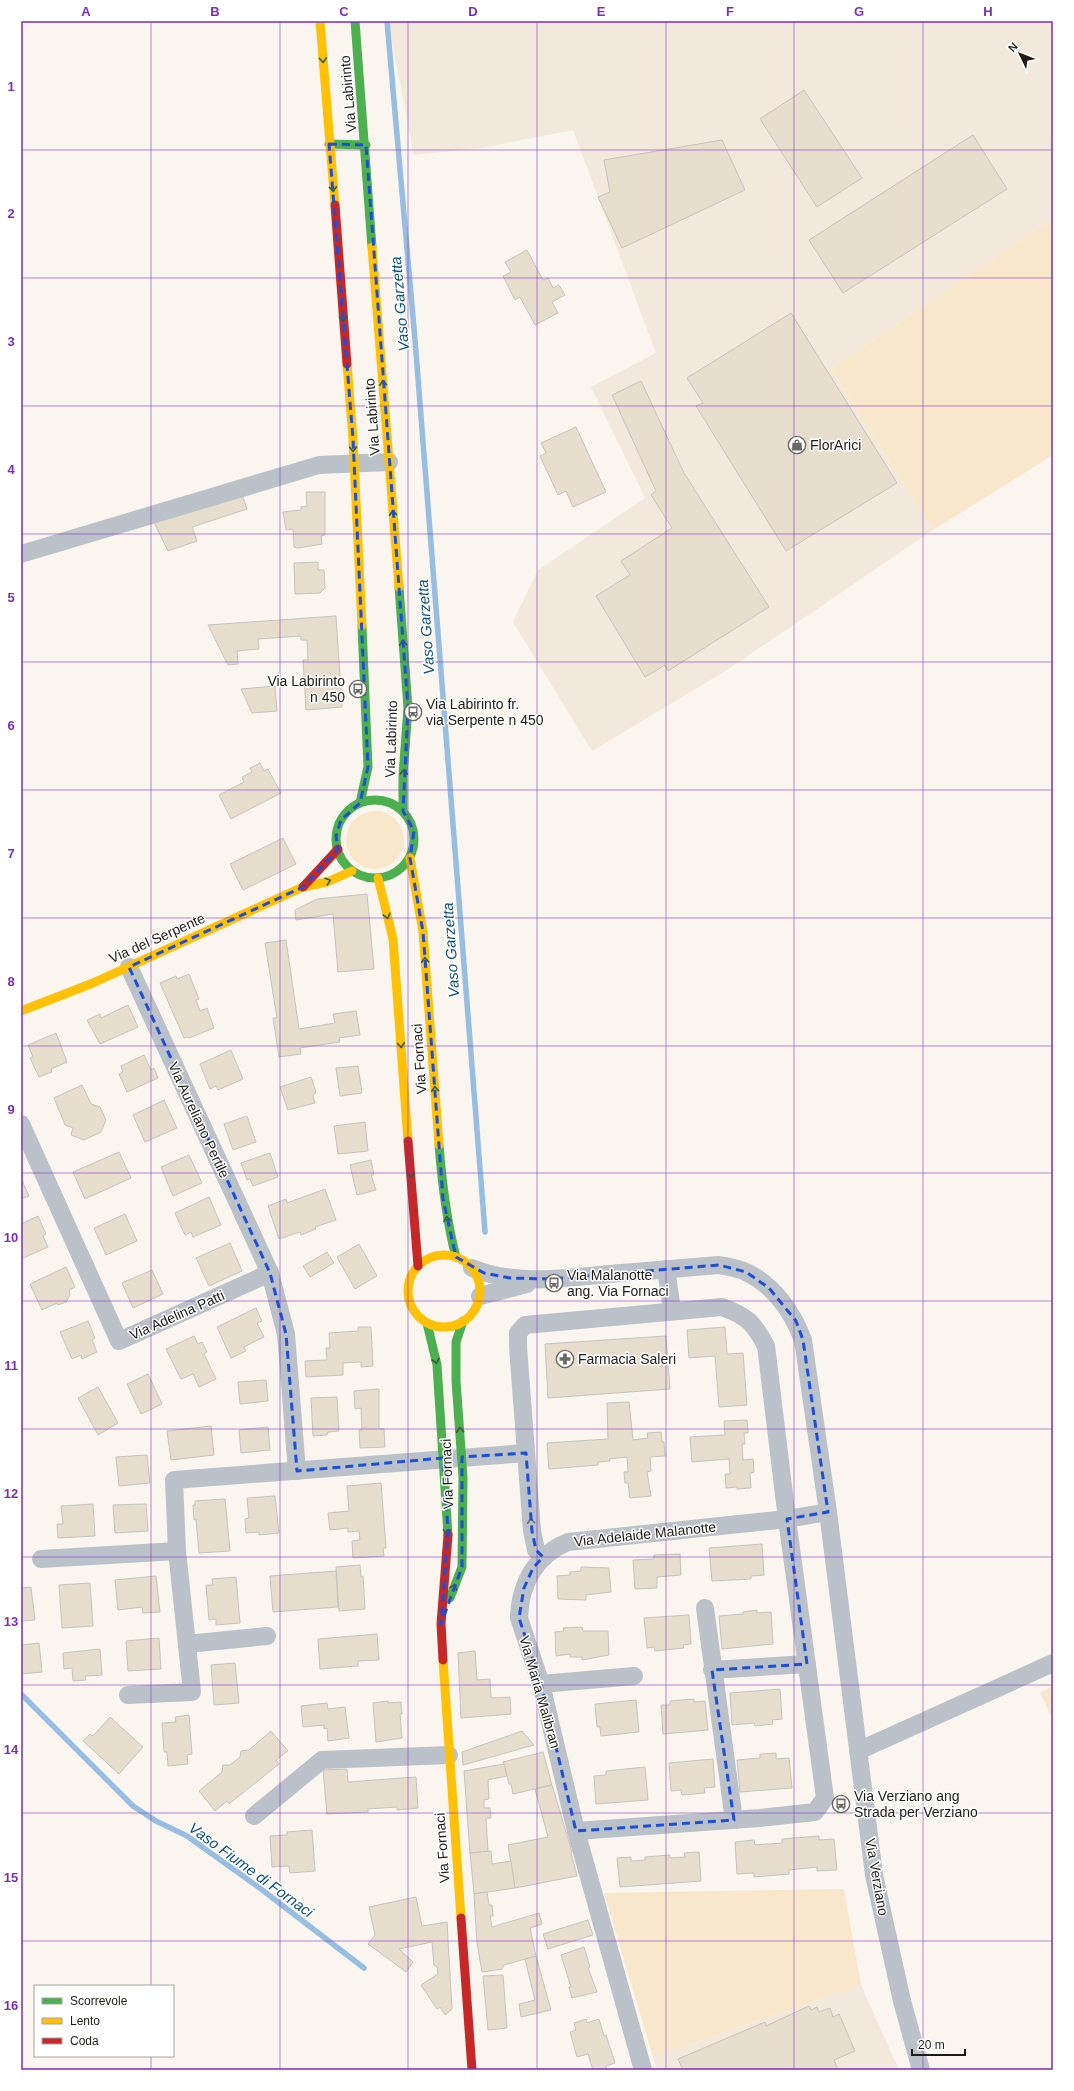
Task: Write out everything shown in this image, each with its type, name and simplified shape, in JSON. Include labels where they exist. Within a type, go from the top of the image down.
[{"type":"street","name":"Via Labirinto","points":[[320,21],[353,463],[368,767],[360,803]]},
{"type":"street","name":"Via Labirinto","points":[[355,21],[366,145],[408,708],[403,774],[403,811]]},
{"type":"street","points":[[329,144],[366,145]]},
{"type":"street","points":[[21,554],[319,465],[389,462]]},
{"type":"street","points":[[403,811],[397,806],[382,800],[360,803],[350,809],[341,820],[336,836],[341,858],[352,871],[364,877],[378,878],[400,870],[410,858]]},
{"type":"street","name":"Via Fornaci","points":[[403,811],[411,822],[414,831],[413,850],[410,858],[423,932],[443,1199],[447,1224],[456,1257]]},
{"type":"street","name":"Via del Serpente","points":[[303,887],[338,849]]},
{"type":"street","name":"Via del Serpente","points":[[21,1010],[93,983],[303,887],[327,882],[352,871]]},
{"type":"street","name":"Via Fornaci","points":[[378,878],[393,939],[418,1266]]},
{"type":"street","name":"Via Aureliano Pertile","points":[[129,966],[270,1273]]},
{"type":"street","name":"Via Adelina Patti","points":[[21,1124],[119,1341],[270,1273]]},
{"type":"street","points":[[463,1321],[445,1327],[427,1323],[413,1309],[409,1297],[409,1284],[418,1266],[431,1257],[448,1255],[456,1257],[472,1268],[484,1273],[510,1278],[551,1279],[719,1265],[746,1272],[769,1288],[784,1304],[792,1315],[803,1340],[828,1512],[858,1751],[1053,1663]]},
{"type":"street","points":[[472,1268],[477,1277],[480,1296],[551,1279]]},
{"type":"street","points":[[666,1269],[672,1310]]},
{"type":"street","points":[[270,1273],[286,1334],[297,1471]]},
{"type":"street","name":"Via Fornaci","points":[[441,1624],[462,1567],[462,1458],[456,1381],[456,1342],[463,1321],[474,1310],[480,1296]]},
{"type":"street","points":[[543,1557],[536,1550],[532,1531],[518,1347],[518,1333],[525,1324],[722,1306],[742,1314],[756,1327],[766,1346],[787,1519],[825,1798],[815,1812],[734,1820],[576,1831]]},
{"type":"street","name":"Via Fornaci","points":[[427,1323],[437,1365],[448,1530],[441,1624],[472,2070]]},
{"type":"street","points":[[128,1695],[192,1692],[177,1551],[174,1480],[443,1458],[526,1453]]},
{"type":"street","name":"Via Adelaide Malanotte","points":[[543,1557],[552,1548],[568,1542],[787,1519],[828,1512]]},
{"type":"street","points":[[41,1559],[177,1551]]},
{"type":"street","name":"Via Maria Malibran","points":[[543,1557],[533,1568],[524,1588],[519,1606],[519,1618],[541,1684],[576,1831],[644,2070]]},
{"type":"street","points":[[706,1608],[712,1670],[734,1820]]},
{"type":"street","points":[[188,1644],[267,1636]]},
{"type":"street","points":[[712,1670],[807,1664]]},
{"type":"street","points":[[541,1684],[634,1676]]},
{"type":"street","name":"Via Verziano","points":[[858,1751],[874,1875],[902,2001],[921,2070]]},
{"type":"street","points":[[254,1816],[322,1760],[449,1755]]},
{"type":"highlighted area","points":[[329,144],[366,145],[408,708],[403,811],[414,831],[410,858],[423,932],[443,1199],[456,1257],[484,1273],[510,1278],[551,1279],[719,1265],[746,1272],[769,1288],[796,1321],[803,1340],[828,1512],[787,1519],[807,1664],[712,1670],[734,1820],[576,1831],[541,1684],[519,1618],[524,1588],[533,1568],[543,1557],[536,1550],[532,1531],[526,1453],[462,1457],[462,1567],[441,1624],[448,1530],[443,1458],[297,1471],[286,1334],[270,1273],[129,967],[303,887],[338,849],[336,836],[341,820],[360,803],[368,767],[353,439]]},
{"type":"shaded area","points":[[388,21],[1053,21],[1053,218],[831,369],[933,530],[727,670],[592,751],[513,622],[538,570],[645,498],[591,387],[656,353],[573,130],[481,148],[414,155]]},
{"type":"shaded area","points":[[1053,218],[1053,455],[933,530],[831,369]]},
{"type":"shaded area","points":[[375,811],[386,813],[399,824],[402,829],[404,840],[402,851],[391,864],[386,867],[375,869],[364,867],[351,856],[348,851],[346,840],[348,829],[359,816],[364,813]]},
{"type":"shaded area","points":[[1053,1686],[1053,1720],[1040,1693]]},
{"type":"shaded area","points":[[844,1889],[861,1985],[653,2057],[604,1893]]},
{"type":"shaded area","points":[[861,1985],[899,2070],[657,2070],[653,2057]]},
{"type":"building","points":[[804,90],[862,178],[817,207],[760,119]]},
{"type":"building","points":[[973,135],[1007,189],[843,293],[809,240]]},
{"type":"building","points":[[722,140],[745,190],[622,248],[598,197],[610,192],[604,160]]},
{"type":"building","points":[[527,250],[543,280],[548,278],[553,288],[559,285],[565,295],[552,302],[558,313],[535,325],[520,297],[515,300],[503,276],[511,272],[505,262]]},
{"type":"building","name":"FlorArici","points":[[791,313],[897,483],[786,551],[696,406],[703,403],[687,378]]},
{"type":"building","points":[[641,381],[684,473],[769,607],[668,671],[665,665],[645,677],[596,596],[630,575],[621,561],[672,528],[651,495],[656,491],[612,395]]},
{"type":"building","points":[[576,427],[606,492],[573,507],[566,491],[558,495],[540,456],[546,453],[541,443]]},
{"type":"building","points":[[306,492],[325,492],[325,535],[321,536],[322,544],[298,548],[294,547],[293,529],[286,530],[283,512],[301,510],[301,507],[307,506]]},
{"type":"building","points":[[242,495],[247,509],[192,527],[197,541],[168,551],[154,522]]},
{"type":"building","points":[[318,562],[318,570],[324,570],[325,588],[320,593],[295,594],[294,563]]},
{"type":"building","points":[[336,616],[342,707],[306,710],[303,660],[308,660],[307,640],[301,640],[301,636],[258,639],[259,649],[237,651],[238,664],[228,665],[208,625]]},
{"type":"building","points":[[275,686],[277,711],[252,713],[241,689]]},
{"type":"building","points":[[260,763],[264,771],[268,769],[281,793],[231,819],[219,795],[244,782],[242,777],[252,772],[250,768]]},
{"type":"building","points":[[283,838],[296,864],[243,890],[230,864]]},
{"type":"building","points":[[367,894],[374,969],[338,972],[333,914],[296,920],[295,910],[317,899]]},
{"type":"building","points":[[286,940],[299,1029],[335,1023],[333,1014],[356,1011],[360,1035],[339,1038],[340,1042],[300,1048],[301,1054],[279,1057],[273,1018],[277,1018],[265,943]]},
{"type":"building","points":[[189,974],[199,999],[196,1000],[200,1011],[207,1008],[214,1028],[189,1038],[184,1038],[160,983],[176,976],[177,979]]},
{"type":"building","points":[[128,1005],[138,1027],[100,1044],[87,1020],[100,1014],[101,1018]]},
{"type":"building","points":[[56,1033],[67,1062],[51,1069],[52,1072],[39,1077],[30,1058],[33,1057],[28,1045]]},
{"type":"building","points":[[231,1050],[243,1079],[218,1090],[216,1086],[210,1089],[200,1064]]},
{"type":"building","points":[[144,1055],[151,1070],[154,1068],[158,1078],[127,1092],[119,1074],[123,1072],[121,1066]]},
{"type":"building","points":[[358,1066],[362,1093],[340,1096],[336,1068]]},
{"type":"building","points":[[311,1077],[316,1092],[313,1096],[315,1103],[288,1110],[280,1087]]},
{"type":"building","points":[[82,1085],[91,1104],[100,1107],[106,1120],[101,1132],[84,1140],[71,1135],[73,1128],[65,1125],[54,1098]]},
{"type":"building","points":[[164,1100],[177,1128],[145,1142],[133,1115]]},
{"type":"building","points":[[247,1116],[256,1142],[233,1150],[224,1124]]},
{"type":"building","points":[[365,1122],[368,1151],[338,1154],[334,1126]]},
{"type":"building","points":[[119,1152],[131,1178],[85,1199],[73,1172]]},
{"type":"building","points":[[270,1153],[278,1177],[253,1186],[250,1179],[247,1180],[241,1163]]},
{"type":"building","points":[[189,1155],[202,1183],[173,1196],[161,1167]]},
{"type":"building","points":[[371,1160],[374,1175],[371,1175],[376,1190],[357,1195],[350,1165]]},
{"type":"building","points":[[21,1178],[29,1196],[21,1199]]},
{"type":"building","points":[[325,1189],[336,1220],[315,1227],[316,1229],[301,1235],[300,1232],[279,1239],[268,1206],[286,1199],[287,1203]]},
{"type":"building","points":[[209,1197],[221,1225],[193,1237],[191,1232],[185,1235],[175,1213]]},
{"type":"building","points":[[125,1214],[137,1241],[106,1255],[94,1228]]},
{"type":"building","points":[[38,1216],[46,1234],[43,1236],[48,1247],[21,1259],[21,1224]]},
{"type":"building","points":[[230,1243],[242,1271],[209,1286],[196,1258]]},
{"type":"building","points":[[359,1244],[377,1276],[355,1289],[337,1257]]},
{"type":"building","points":[[327,1252],[334,1263],[310,1277],[303,1266]]},
{"type":"building","points":[[66,1267],[75,1287],[69,1290],[70,1295],[66,1302],[58,1305],[57,1303],[42,1310],[30,1284]]},
{"type":"building","points":[[152,1270],[163,1294],[133,1308],[122,1283]]},
{"type":"building","points":[[256,1308],[262,1321],[257,1323],[264,1337],[244,1347],[246,1351],[231,1358],[217,1327]]},
{"type":"building","points":[[88,1321],[95,1338],[92,1340],[97,1352],[82,1359],[81,1355],[72,1359],[60,1332]]},
{"type":"building","points":[[358,1327],[371,1327],[373,1366],[361,1367],[361,1362],[343,1363],[343,1375],[306,1377],[305,1361],[327,1360],[326,1348],[330,1348],[329,1333],[358,1331]]},
{"type":"building","points":[[725,1327],[727,1354],[743,1353],[747,1405],[719,1407],[715,1356],[689,1358],[687,1330]]},
{"type":"building","points":[[194,1336],[198,1344],[202,1342],[207,1352],[204,1354],[216,1379],[199,1387],[193,1374],[181,1379],[166,1349]]},
{"type":"building","points":[[666,1336],[670,1389],[548,1398],[545,1344]]},
{"type":"building","points":[[148,1374],[162,1404],[141,1414],[127,1384]]},
{"type":"building","points":[[266,1380],[268,1401],[240,1404],[238,1382]]},
{"type":"building","points":[[98,1387],[118,1423],[98,1435],[78,1398]]},
{"type":"building","points":[[379,1389],[379,1429],[384,1429],[385,1447],[360,1448],[359,1430],[362,1430],[361,1408],[355,1409],[354,1391]]},
{"type":"building","points":[[337,1397],[339,1431],[328,1432],[327,1435],[313,1436],[311,1398]]},
{"type":"building","points":[[629,1402],[633,1440],[648,1438],[647,1433],[661,1432],[662,1442],[664,1442],[665,1456],[650,1457],[651,1471],[647,1472],[651,1496],[630,1498],[628,1483],[625,1483],[624,1472],[628,1472],[627,1457],[598,1462],[598,1465],[549,1469],[547,1443],[608,1439],[607,1403]]},
{"type":"building","points":[[747,1420],[748,1433],[744,1433],[745,1444],[742,1444],[743,1460],[753,1459],[754,1472],[750,1473],[751,1488],[726,1488],[725,1474],[730,1474],[729,1459],[692,1462],[690,1437],[725,1435],[724,1421]]},
{"type":"building","points":[[211,1426],[214,1455],[171,1460],[167,1431]]},
{"type":"building","points":[[268,1427],[270,1450],[241,1453],[239,1430]]},
{"type":"building","points":[[147,1455],[150,1483],[119,1486],[116,1457]]},
{"type":"building","points":[[381,1483],[386,1548],[383,1548],[384,1556],[353,1558],[352,1541],[360,1540],[359,1531],[348,1532],[348,1528],[330,1530],[328,1513],[349,1511],[347,1486]]},
{"type":"building","points":[[275,1496],[279,1533],[259,1535],[259,1532],[246,1533],[245,1519],[249,1518],[247,1498]]},
{"type":"building","points":[[225,1499],[230,1551],[199,1553],[196,1519],[194,1520],[193,1505],[195,1505],[195,1501]]},
{"type":"building","points":[[93,1504],[95,1536],[58,1538],[57,1524],[63,1524],[61,1506]]},
{"type":"building","points":[[146,1504],[148,1531],[115,1533],[113,1505]]},
{"type":"building","points":[[762,1544],[764,1575],[751,1576],[751,1579],[712,1581],[709,1548]]},
{"type":"building","points":[[680,1554],[681,1575],[657,1577],[657,1588],[635,1589],[633,1560],[654,1559],[654,1555]]},
{"type":"building","points":[[360,1565],[361,1577],[363,1576],[365,1609],[339,1611],[336,1567]]},
{"type":"building","points":[[581,1567],[609,1568],[611,1592],[586,1595],[586,1600],[558,1599],[557,1576],[570,1575],[570,1572],[581,1571]]},
{"type":"building","points":[[336,1571],[338,1607],[273,1612],[270,1576]]},
{"type":"building","points":[[156,1576],[160,1612],[143,1613],[142,1607],[118,1610],[115,1580]]},
{"type":"building","points":[[236,1577],[240,1623],[216,1625],[216,1619],[209,1620],[206,1585],[213,1585],[212,1579]]},
{"type":"building","points":[[90,1583],[93,1626],[62,1628],[59,1585]]},
{"type":"building","points":[[31,1587],[35,1620],[21,1621],[21,1588]]},
{"type":"building","points":[[757,1610],[757,1613],[771,1612],[773,1644],[722,1649],[719,1616],[743,1614],[743,1612]]},
{"type":"building","points":[[689,1615],[691,1644],[683,1645],[684,1648],[655,1651],[654,1647],[647,1648],[644,1618]]},
{"type":"building","points":[[582,1627],[583,1631],[608,1631],[609,1655],[582,1660],[582,1657],[570,1657],[570,1654],[556,1656],[555,1632],[564,1631],[563,1628]]},
{"type":"building","points":[[377,1634],[379,1660],[358,1661],[358,1666],[320,1669],[318,1639]]},
{"type":"building","points":[[159,1638],[161,1669],[128,1671],[126,1641]]},
{"type":"building","points":[[39,1643],[42,1672],[21,1674],[21,1645]]},
{"type":"building","points":[[100,1649],[102,1675],[85,1676],[86,1680],[73,1681],[72,1668],[64,1669],[63,1653]]},
{"type":"building","points":[[475,1651],[477,1680],[490,1679],[491,1698],[510,1697],[511,1714],[461,1718],[458,1653]]},
{"type":"building","points":[[235,1663],[239,1703],[214,1705],[211,1665]]},
{"type":"building","points":[[780,1689],[782,1719],[772,1720],[773,1724],[755,1726],[754,1723],[732,1725],[730,1693]]},
{"type":"building","points":[[694,1699],[694,1702],[705,1701],[708,1730],[663,1734],[661,1705],[670,1705],[670,1701]]},
{"type":"building","points":[[636,1700],[639,1732],[601,1736],[600,1727],[597,1727],[595,1704]]},
{"type":"building","points":[[388,1701],[388,1703],[401,1702],[402,1714],[400,1714],[402,1738],[376,1742],[373,1703]]},
{"type":"building","points":[[327,1703],[328,1709],[345,1707],[349,1738],[328,1741],[327,1728],[324,1729],[324,1725],[303,1727],[301,1706]]},
{"type":"building","points":[[189,1715],[192,1754],[187,1755],[188,1764],[168,1766],[167,1752],[164,1752],[162,1723],[176,1722],[175,1717]]},
{"type":"building","points":[[110,1717],[143,1747],[119,1774],[83,1741],[90,1734],[93,1736]]},
{"type":"building","points":[[271,1731],[288,1751],[276,1760],[279,1764],[229,1804],[227,1801],[215,1811],[199,1791],[222,1772],[223,1765],[230,1765],[240,1757],[241,1751],[249,1750]]},
{"type":"building","points":[[522,1731],[534,1745],[463,1765],[462,1752]]},
{"type":"building","points":[[543,1752],[552,1785],[513,1794],[503,1762]]},
{"type":"building","points":[[776,1753],[776,1759],[789,1758],[792,1788],[740,1792],[737,1760],[760,1758],[760,1754]]},
{"type":"building","points":[[713,1759],[715,1787],[704,1788],[705,1793],[682,1795],[681,1790],[671,1791],[669,1763]]},
{"type":"building","points":[[504,1764],[507,1776],[488,1780],[489,1799],[484,1800],[484,1808],[490,1808],[491,1818],[486,1818],[488,1851],[470,1853],[464,1771]]},
{"type":"building","points":[[645,1767],[648,1800],[596,1804],[594,1776],[606,1775],[606,1771]]},
{"type":"building","points":[[347,1769],[348,1782],[416,1777],[418,1808],[397,1810],[397,1807],[368,1809],[368,1812],[327,1814],[323,1770]]},
{"type":"building","points":[[552,1785],[572,1852],[577,1876],[515,1888],[508,1845],[548,1837],[535,1789]]},
{"type":"building","points":[[312,1830],[315,1871],[290,1873],[289,1866],[272,1867],[270,1836],[287,1835],[287,1832]]},
{"type":"building","points":[[819,1836],[819,1840],[834,1839],[837,1870],[817,1871],[817,1867],[789,1870],[789,1874],[754,1877],[754,1873],[737,1874],[735,1842],[754,1840],[755,1845],[782,1843],[782,1839]]},
{"type":"building","points":[[491,1851],[492,1864],[511,1861],[515,1888],[474,1894],[470,1853]]},
{"type":"building","points":[[699,1852],[701,1881],[620,1887],[617,1858],[631,1857],[631,1861],[645,1860],[645,1857],[670,1855],[670,1858],[685,1857],[684,1853]]},
{"type":"building","points":[[487,1892],[489,1905],[492,1905],[493,1916],[490,1916],[492,1927],[539,1913],[542,1924],[530,1928],[536,1956],[504,1965],[502,1969],[482,1972],[477,1943],[474,1894]]},
{"type":"building","points":[[416,1897],[422,1926],[447,1922],[452,2009],[445,2015],[440,2007],[437,2009],[421,1985],[438,1974],[437,1967],[434,1965],[432,1942],[399,1949],[413,1962],[406,1972],[368,1944],[375,1935],[369,1907]]},
{"type":"building","points":[[588,1920],[593,1935],[548,1949],[543,1934]]},
{"type":"building","points":[[584,1947],[590,1967],[588,1968],[597,1992],[572,1998],[569,1987],[571,1987],[561,1955]]},
{"type":"building","points":[[536,1956],[551,2010],[521,2017],[519,2004],[535,2000],[525,1959]]},
{"type":"building","points":[[503,1975],[507,2028],[488,2030],[483,1976]]},
{"type":"building","points":[[809,2006],[811,2010],[817,2007],[819,2012],[830,2008],[833,2017],[839,2014],[855,2051],[834,2060],[838,2070],[683,2070],[678,2059],[765,2022],[766,2026]]},
{"type":"building","points":[[586,2019],[587,2023],[599,2019],[604,2036],[606,2035],[615,2063],[606,2066],[607,2070],[593,2070],[588,2054],[577,2057],[570,2032],[576,2030],[574,2023]]},
{"type":"waterway","name":"Vaso Garzetta","points":[[387,21],[415,340],[485,1232]]},
{"type":"waterway","name":"Vaso Fiume di Fornaci","points":[[21,1694],[133,1806],[156,1821],[187,1836],[261,1889],[364,1968]]},
{"type":"traffic: fast","points":[[355,21],[372,247]]},
{"type":"traffic: fast","points":[[329,144],[366,145]]},
{"type":"traffic: fast","points":[[399,587],[408,708],[403,775],[403,811]]},
{"type":"traffic: fast","points":[[360,803],[368,767],[362,626]]},
{"type":"traffic: fast","points":[[375,800],[390,803],[403,811],[411,824],[414,839],[411,854],[403,867],[390,875],[375,878],[360,875],[347,867],[339,854],[336,839],[339,824],[347,811],[360,803],[375,800]]},
{"type":"traffic: fast","points":[[439,1145],[445,1201],[456,1257]]},
{"type":"traffic: fast","points":[[450,1598],[462,1567],[463,1477],[456,1381],[456,1342],[463,1321]]},
{"type":"traffic: fast","points":[[427,1323],[437,1365],[448,1535]]},
{"type":"traffic: slow","points":[[320,21],[335,205]]},
{"type":"traffic: slow","points":[[372,247],[399,587]]},
{"type":"traffic: slow","points":[[347,364],[353,439],[362,626]]},
{"type":"traffic: slow","points":[[410,858],[423,932],[439,1145]]},
{"type":"traffic: slow","points":[[21,1011],[93,983],[303,887],[327,882],[352,871]]},
{"type":"traffic: slow","points":[[378,878],[393,939],[408,1141]]},
{"type":"traffic: slow","points":[[444,1255],[464,1261],[474,1271],[480,1291],[474,1311],[464,1321],[444,1327],[424,1321],[414,1311],[408,1291],[414,1271],[424,1261],[444,1255]]},
{"type":"traffic: slow","points":[[443,1660],[461,1918]]},
{"type":"traffic: jam","points":[[335,205],[347,364]]},
{"type":"traffic: jam","points":[[303,887],[338,849]]},
{"type":"traffic: jam","points":[[408,1141],[418,1266]]},
{"type":"traffic: jam","points":[[443,1660],[441,1624],[448,1535]]},
{"type":"traffic: jam","points":[[461,1918],[472,2070]]},
{"type":"place","name":"FlorArici","points":[[797,445]]},
{"type":"place","name":"Via Labirinto n 450","points":[[358,689]]},
{"type":"place","name":"Via Labirinto fr. via Serpente n 450","points":[[413,712]]},
{"type":"place","name":"Via Malanotte ang. Via Fornaci","points":[[554,1283]]},
{"type":"place","name":"Farmacia Saleri","points":[[565,1359]]},
{"type":"place","name":"Via Verziano ang Strada per Verziano","points":[[841,1804]]}]
